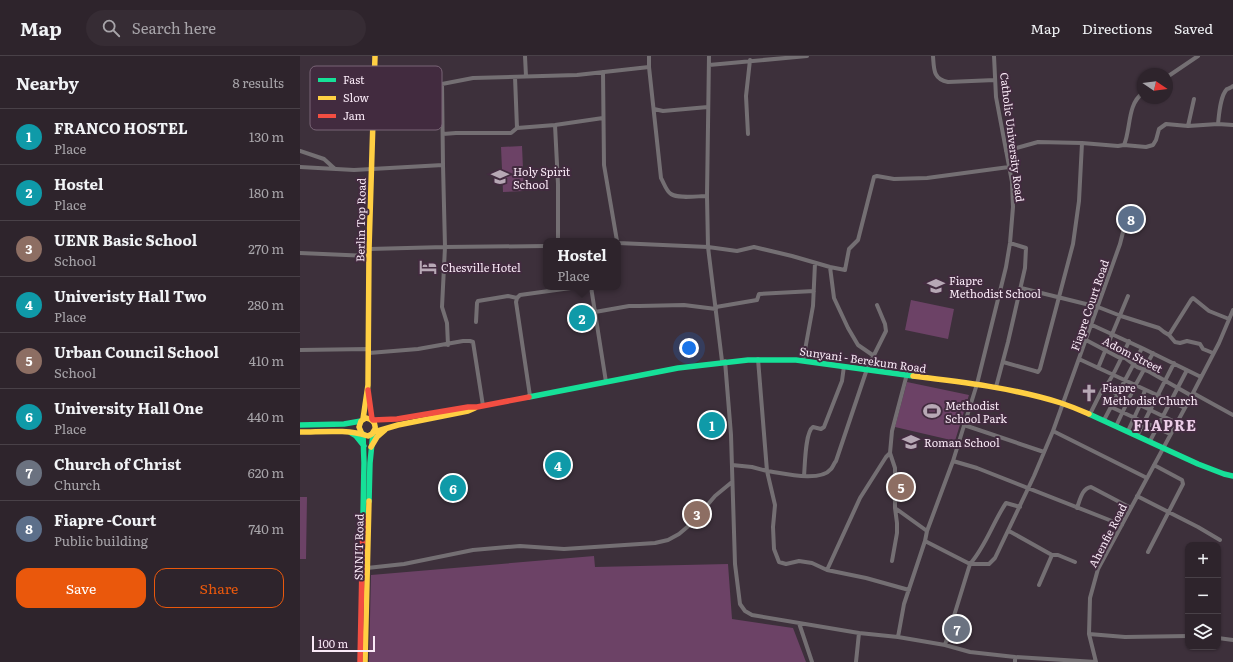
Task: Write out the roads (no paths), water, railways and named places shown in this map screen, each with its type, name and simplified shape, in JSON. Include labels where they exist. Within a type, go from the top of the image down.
[{"type":"main road","name":"Berlin Top Road","points":[[368,385],[369,249],[373,130]]},
{"type":"main road","name":"Sunyani - Berekum Road","points":[[372,420],[397,419],[480,406],[669,369],[723,361],[758,359],[803,360],[996,387],[1062,403],[1104,420],[1198,464],[1233,476]]},
{"type":"main road","points":[[300,432],[350,433],[368,436],[374,433],[376,426],[372,420],[368,385]]},
{"type":"main road","points":[[362,434],[359,427],[362,420],[368,385]]},
{"type":"main road","name":"Sunyani - Berekum Road","points":[[374,433],[386,429],[462,413],[480,406]]},
{"type":"main road","points":[[300,425],[344,424],[362,420],[372,420]]},
{"type":"main road","points":[[371,447],[377,437],[386,429]]},
{"type":"main road","points":[[350,433],[356,436],[364,446]]},
{"type":"main road","name":"SNNIT Road","points":[[363,629],[367,568],[371,447],[374,433]]},
{"type":"main road","name":"SNNIT Road","points":[[362,434],[364,446],[363,637],[365,662]]},
{"type":"main road","name":"SNNIT Road","points":[[360,662],[363,637]]},
{"type":"street","points":[[525,56],[526,76]]},
{"type":"street","points":[[649,56],[661,178],[672,195],[678,197],[707,196]]},
{"type":"street","points":[[709,56],[707,196],[708,247],[732,435],[735,564],[740,604],[745,612],[752,615],[859,633],[898,637],[945,645],[970,652],[1015,660],[1096,662]]},
{"type":"street","points":[[709,65],[750,60],[807,56]]},
{"type":"street","points":[[933,56],[936,76],[942,81],[995,80]]},
{"type":"street","name":"Catholic University Road","points":[[898,637],[904,604],[927,531],[953,462],[977,384],[1006,267],[1010,243],[1013,207],[1012,182],[998,108],[994,56]]},
{"type":"street","points":[[1173,73],[1198,56]]},
{"type":"street","points":[[748,134],[746,96],[750,60]]},
{"type":"street","points":[[448,345],[447,323],[442,307],[445,247],[442,84],[473,78],[577,74],[649,67]]},
{"type":"street","points":[[603,72],[604,165],[616,238]]},
{"type":"street","points":[[515,77],[517,128]]},
{"type":"street","points":[[1218,124],[1220,107],[1224,96],[1227,89],[1233,86]]},
{"type":"street","points":[[1188,126],[1194,99]]},
{"type":"street","points":[[1124,145],[1127,139],[1134,104],[1137,100]]},
{"type":"street","points":[[654,109],[663,111],[708,107]]},
{"type":"street","points":[[443,134],[511,133],[517,128],[555,125],[603,118]]},
{"type":"street","points":[[1006,151],[1038,142],[1146,147],[1152,145],[1156,140],[1159,129],[1166,124],[1188,126],[1218,124],[1233,125]]},
{"type":"street","points":[[555,125],[558,184],[558,238]]},
{"type":"street","points":[[1003,362],[1038,372],[1040,369],[1060,298],[1073,244],[1077,216],[1082,143]]},
{"type":"street","points":[[300,151],[324,158],[335,169]]},
{"type":"street","points":[[300,167],[372,169],[443,165]]},
{"type":"street","points":[[621,242],[708,247],[737,251],[754,247],[792,256],[830,268],[845,270],[849,249],[858,240],[872,180],[877,176],[894,179],[927,178],[1009,167]]},
{"type":"street","name":"Fiapre Court Road","points":[[970,564],[989,564],[995,558],[1020,507],[1044,452],[1092,325],[1120,244],[1124,228],[1122,211]]},
{"type":"street","points":[[996,387],[1026,268],[1026,248],[1010,243]]},
{"type":"street","points":[[369,249],[543,246]]},
{"type":"street","points":[[300,253],[369,256]]},
{"type":"street","points":[[803,360],[813,306],[815,263]]},
{"type":"street","points":[[830,268],[834,298],[848,328],[858,345],[874,356]]},
{"type":"street","points":[[1021,288],[1098,307],[1159,328],[1169,335],[1175,342],[1180,343],[1187,341],[1200,344],[1203,349],[1213,353]]},
{"type":"street","points":[[476,322],[478,301],[508,296],[517,298],[520,295],[556,290]]},
{"type":"street","points":[[591,290],[606,382]]},
{"type":"street","points":[[595,312],[634,306],[684,305],[716,308],[757,300],[759,294],[814,291]]},
{"type":"street","points":[[1098,368],[1121,316],[1128,296]]},
{"type":"street","points":[[517,298],[516,302],[530,396]]},
{"type":"street","points":[[1169,335],[1193,298],[1210,311],[1229,319]]},
{"type":"street","points":[[732,465],[804,476],[822,475],[831,470],[836,461],[867,369],[886,331],[885,324],[877,305]]},
{"type":"street","name":"Ahenfie Road","points":[[1096,662],[1089,634],[1090,598],[1098,569],[1201,377],[1233,310]]},
{"type":"street","points":[[1092,325],[1129,341],[1201,377]]},
{"type":"street","name":"Adom Street","points":[[1086,340],[1121,358],[1125,358],[1137,368],[1144,369],[1178,388],[1233,415]]},
{"type":"street","points":[[300,350],[369,351],[418,349],[470,341],[473,342],[480,406]]},
{"type":"street","points":[[1090,414],[1102,390],[1105,388],[1113,375],[1129,341]]},
{"type":"street","points":[[1104,420],[1142,348]]},
{"type":"street","points":[[1116,426],[1153,353]]},
{"type":"street","points":[[758,359],[767,471],[775,505],[773,527],[774,548],[779,562],[786,564],[799,561],[812,563],[827,570],[866,578],[909,590]]},
{"type":"street","points":[[1079,359],[1184,408]]},
{"type":"street","points":[[1138,436],[1174,363]]},
{"type":"street","points":[[804,476],[805,454],[809,430],[813,426],[821,429],[824,427],[842,381],[844,366]]},
{"type":"street","points":[[1150,441],[1187,370]]},
{"type":"street","points":[[892,561],[897,533],[895,508],[895,468],[890,453],[892,431],[907,374]]},
{"type":"street","points":[[1105,388],[1177,422]]},
{"type":"street","points":[[1128,431],[1145,390]]},
{"type":"street","points":[[1111,407],[1170,434]]},
{"type":"street","points":[[964,425],[1044,452]]},
{"type":"street","points":[[1053,431],[1147,478]]},
{"type":"street","points":[[827,570],[860,498],[890,453]]},
{"type":"street","points":[[953,462],[977,468],[1122,525]]},
{"type":"street","points":[[1148,552],[1169,513],[1183,482],[1154,465]]},
{"type":"street","points":[[367,568],[412,562],[473,550],[520,546],[564,549],[655,543],[668,540],[679,534],[692,523],[715,496],[732,482]]},
{"type":"street","points":[[1077,508],[1085,489],[1088,487],[1091,487],[1131,508]]},
{"type":"street","points":[[1137,496],[1220,540]]},
{"type":"street","points":[[945,645],[970,564],[979,554],[1006,503],[1020,507]]},
{"type":"street","points":[[895,508],[927,531]]},
{"type":"street","points":[[1008,531],[1052,555],[1058,555],[1075,562]]},
{"type":"street","points":[[925,541],[970,564]]},
{"type":"street","points":[[1039,585],[1052,555]]},
{"type":"street","points":[[799,623],[812,662]]},
{"type":"street","points":[[856,662],[859,633]]},
{"type":"street","points":[[1089,634],[1125,637],[1185,636]]},
{"type":"street","points":[[1221,638],[1233,640]]},
{"type":"place","name":"Holy Spirit School","points":[[500,177]]},
{"type":"place","name":"Fiapre -Court","points":[[1131,219]]},
{"type":"place","name":"Chesville Hotel","points":[[428,267]]},
{"type":"place","name":"Fiapre Methodist School","points":[[936,286]]},
{"type":"place","name":"Hostel","points":[[582,318]]},
{"type":"place","name":"Fiapre Methodist Church","points":[[1089,393]]},
{"type":"place","name":"Methodist School Park","points":[[932,411]]},
{"type":"place","name":"FRANCO HOSTEL","points":[[712,425]]},
{"type":"place","name":"Roman School","points":[[911,442]]},
{"type":"place","name":"Univeristy Hall Two","points":[[558,465]]},
{"type":"place","name":"Urban Council School","points":[[901,487]]},
{"type":"place","name":"University Hall One","points":[[453,488]]},
{"type":"place","name":"UENR Basic School","points":[[697,514]]},
{"type":"place","name":"Church of Christ","points":[[957,629]]},
{"type":"district","name":"FIAPRE","points":[[1165,424]]}]
